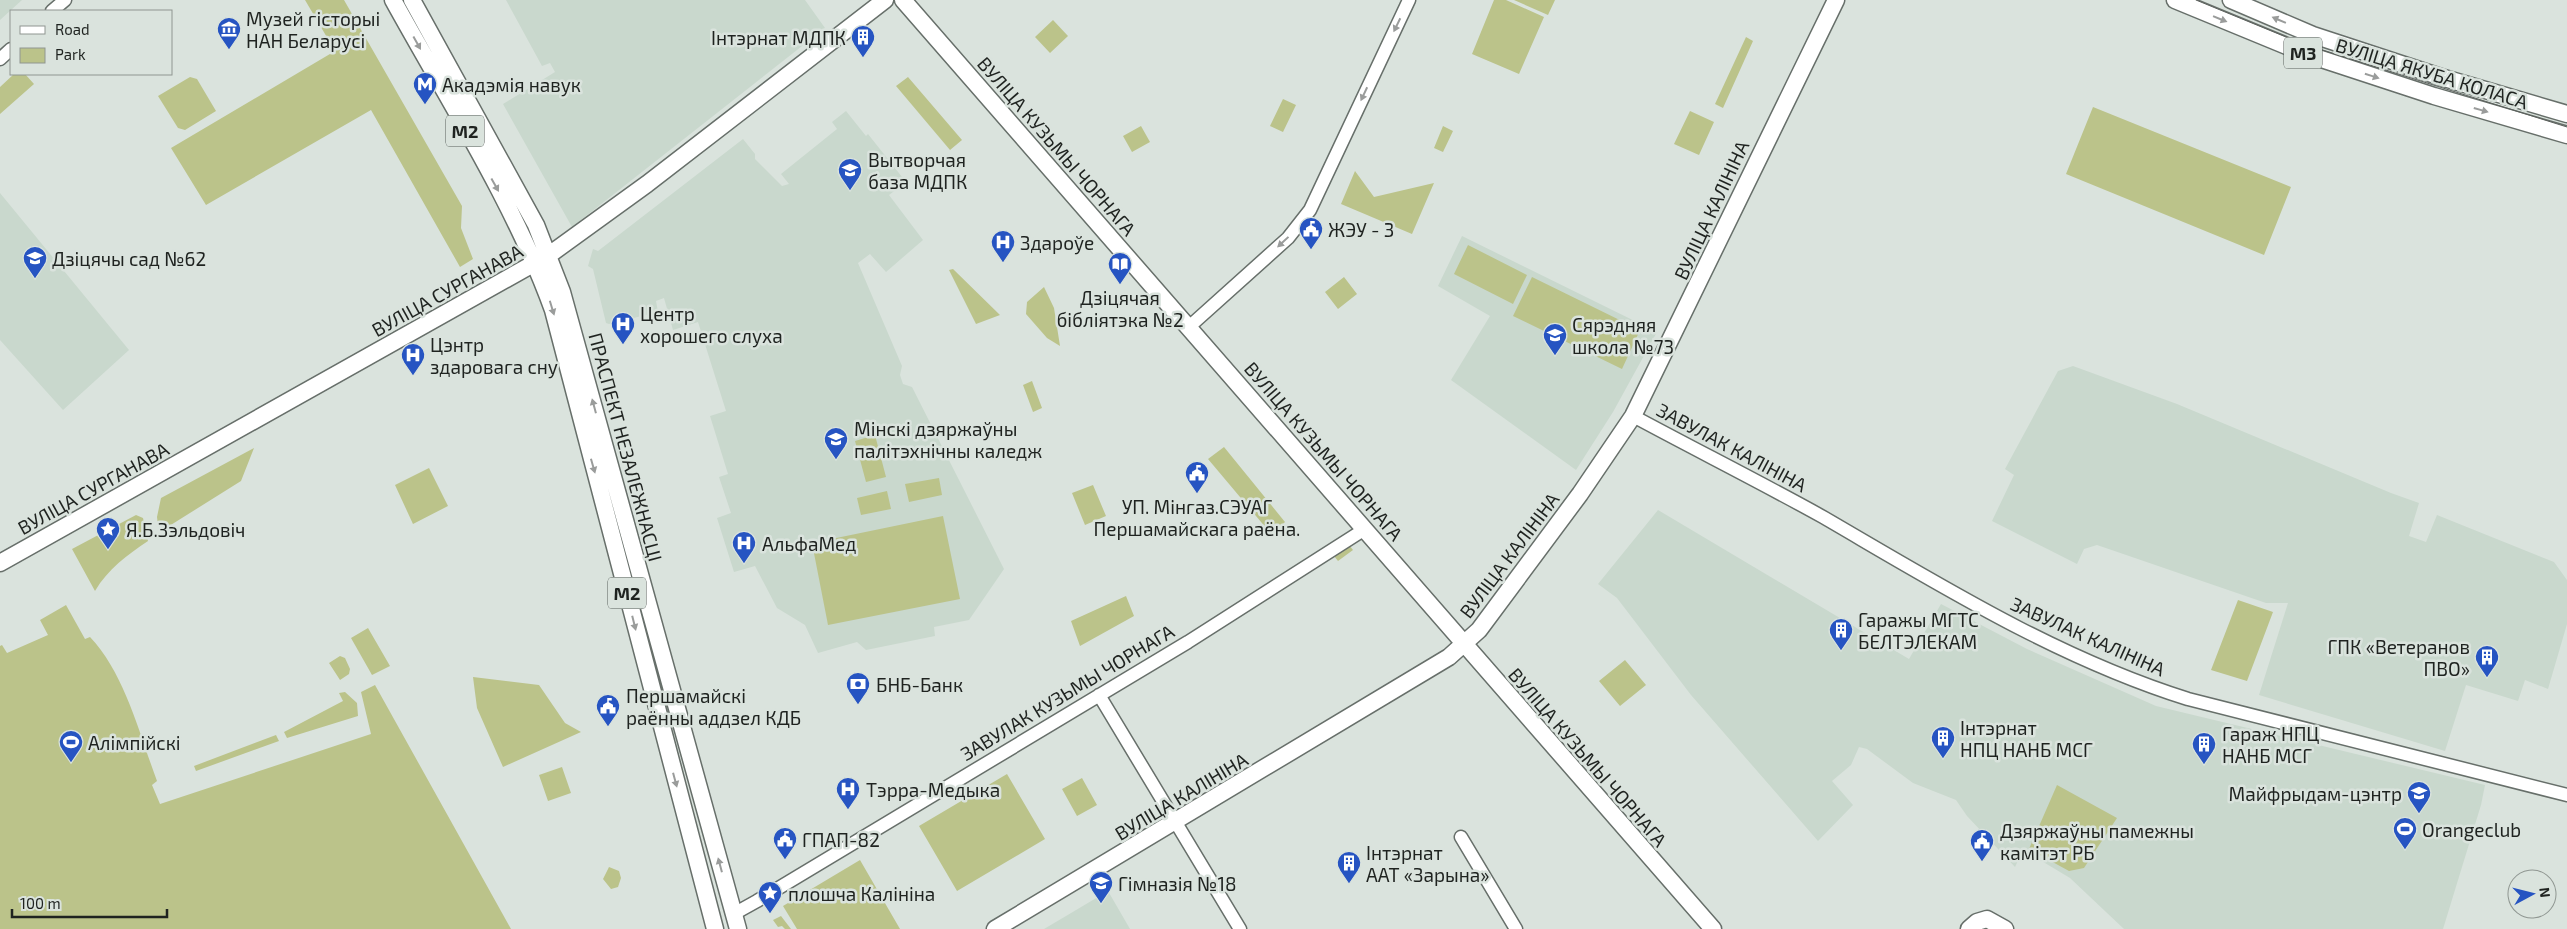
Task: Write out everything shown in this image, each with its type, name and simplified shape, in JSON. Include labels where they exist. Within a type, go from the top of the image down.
[{"type":"main road","name":"ПРАСПЕКТ НЕЗАЛЕЖНАСЦІ","points":[[393,0],[543,259],[566,304],[738,929]]},
{"type":"main road","name":"ПРАСПЕКТ НЕЗАЛЕЖНАСЦІ","points":[[412,0],[536,225],[553,310],[715,929]]},
{"type":"main road","name":"ВУЛІЦА КУЗЬМЫ ЧОРНАГА","points":[[903,0],[1190,326],[1464,646],[1713,929]]},
{"type":"main road","name":"ВУЛІЦА КАЛІНІНА","points":[[995,929],[1424,672],[1464,646],[1479,630],[1580,494],[1632,416],[1836,0]]},
{"type":"main road","name":"ВУЛІЦА ЯКУБА КОЛАСА","points":[[2175,0],[2306,54],[2416,90],[2567,135]]},
{"type":"main road","name":"ВУЛІЦА ЯКУБА КОЛАСА","points":[[2231,0],[2313,35],[2440,77],[2567,114]]},
{"type":"main road","name":"ВУЛІЦА СУРГАНАВА","points":[[0,563],[543,259],[647,184],[883,1]]},
{"type":"main road","points":[[1969,929],[1977,922],[1987,919],[2005,929]]},
{"type":"street","points":[[53,10],[65,0]]},
{"type":"street","points":[[1190,326],[1288,238],[1310,210],[1409,0]]},
{"type":"street","points":[[0,59],[10,50]]},
{"type":"street","name":"ЗАВУЛАК КАЛІНІНА","points":[[1632,416],[1800,504],[1942,587],[2040,638],[2131,679],[2188,699],[2567,794]]},
{"type":"street","name":"ЗАВУЛАК КУЗЬМЫ ЧОРНАГА","points":[[733,912],[739,911],[757,901],[1099,695],[1288,580],[1365,529]]},
{"type":"street","points":[[1099,695],[1240,929]]},
{"type":"street","points":[[1460,837],[1516,929]]},
{"type":"shaded area","points":[[0,0],[22,0],[10,10],[0,20]]},
{"type":"shaded area","points":[[506,0],[805,0],[825,28],[572,227],[503,104],[555,72],[550,63],[542,66]]},
{"type":"shaded area","name":"Мінскі дзяржаўны палітэхнічны каледж","points":[[846,111],[866,136],[868,134],[906,182],[889,195],[923,240],[886,272],[870,254],[858,263],[902,366],[900,375],[903,384],[912,387],[1004,569],[969,620],[934,627],[935,636],[866,650],[857,642],[818,653],[805,625],[777,608],[755,566],[734,572],[717,518],[731,513],[719,477],[728,474],[710,416],[726,411],[698,322],[673,330],[664,298],[656,301],[658,312],[609,324],[606,323],[593,269],[588,266],[593,249],[598,251],[743,139],[755,154],[755,159],[782,186],[789,184],[781,174],[837,129],[832,122]]},
{"type":"shaded area","name":"Дзіцячы сад №62","points":[[0,193],[129,350],[63,410],[0,340]]},
{"type":"shaded area","name":"Сярэдняя школа №73","points":[[1462,236],[1657,332],[1613,412],[1576,470],[1451,380],[1490,316],[1438,286]]},
{"type":"shaded area","points":[[2073,366],[2177,404],[2419,503],[2409,536],[2426,542],[2437,515],[2554,562],[2567,580],[2567,624],[2548,689],[2525,680],[2518,701],[2466,685],[2445,751],[2259,695],[2288,603],[2266,603],[2097,545],[2084,549],[2077,564],[1992,521],[2014,475],[2005,469],[2058,371]]},
{"type":"shaded area","points":[[1658,510],[1909,659],[1941,604],[2027,649],[2156,706],[2485,785],[2481,805],[2443,929],[2124,929],[2070,878],[2023,850],[2015,867],[1967,816],[1956,800],[1913,783],[1867,749],[1859,747],[1851,765],[1832,781],[1853,805],[1818,841],[1691,695],[1617,598],[1598,584]]},
{"type":"shaded area","name":"Гімназія №18","points":[[1108,891],[1130,929],[1044,929],[1066,916]]},
{"type":"green space","points":[[305,0],[344,0],[462,206],[461,228],[473,259],[460,267],[371,110],[206,205],[171,148],[335,51]]},
{"type":"green space","points":[[1494,0],[1506,0],[1544,17],[1519,74],[1472,54]]},
{"type":"green space","points":[[1514,0],[1555,0],[1548,15]]},
{"type":"green space","points":[[1053,20],[1068,36],[1050,53],[1035,37]]},
{"type":"green space","points":[[1746,37],[1753,41],[1723,108],[1715,104]]},
{"type":"green space","points":[[13,75],[26,75],[34,84],[0,114],[0,87]]},
{"type":"green space","points":[[190,77],[197,79],[216,111],[185,130],[178,128],[158,96]]},
{"type":"green space","points":[[908,77],[962,140],[950,150],[896,86]]},
{"type":"green space","points":[[1283,99],[1296,105],[1283,132],[1270,126]]},
{"type":"green space","points":[[2093,107],[2291,187],[2264,255],[2066,174]]},
{"type":"green space","points":[[1690,111],[1714,122],[1699,155],[1674,144]]},
{"type":"green space","points":[[1141,126],[1150,142],[1132,152],[1123,136]]},
{"type":"green space","points":[[1443,126],[1453,131],[1443,152],[1434,148]]},
{"type":"green space","points":[[1355,171],[1374,197],[1434,183],[1412,234],[1341,204]]},
{"type":"green space","points":[[1468,245],[1527,275],[1513,304],[1454,274]]},
{"type":"green space","points":[[953,269],[1000,315],[976,324],[949,270]]},
{"type":"green space","points":[[1344,277],[1357,294],[1338,309],[1325,292]]},
{"type":"green space","points":[[1532,277],[1640,330],[1622,369],[1513,316]]},
{"type":"green space","points":[[1044,287],[1054,308],[1060,346],[1047,338],[1026,314],[1027,302]]},
{"type":"green space","points":[[1032,381],[1042,408],[1033,412],[1023,385]]},
{"type":"green space","points":[[875,435],[886,477],[866,482],[855,441]]},
{"type":"green space","points":[[1224,447],[1285,522],[1272,535],[1208,459]]},
{"type":"green space","points":[[254,448],[241,481],[166,528],[158,525],[157,517],[161,498]]},
{"type":"green space","points":[[429,468],[448,506],[413,524],[395,485]]},
{"type":"green space","points":[[939,478],[942,495],[909,502],[905,484]]},
{"type":"green space","points":[[1093,485],[1106,516],[1085,525],[1072,493]]},
{"type":"green space","points":[[887,491],[891,509],[861,515],[857,498]]},
{"type":"green space","points":[[136,515],[143,518],[148,541],[118,563],[95,591],[72,549]]},
{"type":"green space","points":[[943,516],[960,599],[828,625],[812,543]]},
{"type":"green space","points":[[1349,545],[1353,550],[1338,561],[1334,556]]},
{"type":"green space","points":[[1126,596],[1134,616],[1080,646],[1071,621]]},
{"type":"green space","points":[[2238,600],[2273,612],[2247,681],[2211,670]]},
{"type":"green space","name":"Алімпійскі","points":[[66,605],[85,639],[90,637],[102,652],[122,686],[157,781],[152,785],[160,804],[371,734],[361,692],[375,685],[511,929],[0,929],[0,646],[2,645],[7,653],[48,635],[40,620]]},
{"type":"green space","points":[[368,628],[390,666],[372,675],[351,638]]},
{"type":"green space","points":[[340,656],[345,658],[350,669],[349,674],[340,680],[329,663]]},
{"type":"green space","points":[[1625,660],[1646,685],[1620,706],[1599,681]]},
{"type":"green space","points":[[473,677],[539,685],[565,723],[581,732],[503,767],[477,708]]},
{"type":"green space","points":[[345,692],[357,703],[358,716],[287,738],[284,732],[343,701],[339,693]]},
{"type":"green space","points":[[276,735],[279,741],[196,771],[194,766]]},
{"type":"green space","points":[[562,767],[571,793],[548,801],[539,775]]},
{"type":"green space","points":[[1007,774],[1045,839],[957,891],[919,826]]},
{"type":"green space","points":[[1082,778],[1097,805],[1077,816],[1062,789]]},
{"type":"green space","points":[[2057,785],[2117,818],[2084,868],[2069,871],[2029,849]]},
{"type":"green space","points":[[860,860],[900,929],[797,929],[783,906]]},
{"type":"green space","points":[[609,867],[619,871],[621,878],[618,887],[611,889],[603,879]]},
{"type":"green space","points":[[781,916],[791,929],[785,929],[782,926],[778,927],[773,920]]},
{"type":"tram line","points":[[2196,0],[2303,44],[2567,127]]},
{"type":"place","name":"Музей гісторыі НАН Беларусі","points":[[229,50]]},
{"type":"place","name":"Інтэрнат МДПК","points":[[863,58]]},
{"type":"place","name":"Акадэмія навук","points":[[425,105]]},
{"type":"place","name":"Вытворчая база МДПК","points":[[850,191]]},
{"type":"place","name":"ЖЭУ - 3","points":[[1311,250]]},
{"type":"place","name":"Здароўе","points":[[1003,263]]},
{"type":"place","name":"Дзіцячы сад №62","points":[[35,279]]},
{"type":"place","name":"Дзіцячая бібліятэка №2","points":[[1120,285]]},
{"type":"place","name":"Центр хорошего слуха","points":[[623,345]]},
{"type":"place","name":"Сярэдняя школа №73","points":[[1555,356]]},
{"type":"place","name":"Цэнтр здаровага сну","points":[[413,376]]},
{"type":"place","name":"Мінскі дзяржаўны палітэхнічны каледж","points":[[836,460]]},
{"type":"place","name":"УП. Мінгаз.СЭУАГ Першамайскага раёна.","points":[[1197,494]]},
{"type":"place","name":"Я.Б.Зэльдовіч","points":[[108,550]]},
{"type":"place","name":"АльфаМед","points":[[744,564]]},
{"type":"place","name":"Гаражы МГТС БЕЛТЭЛЕКАМ","points":[[1841,651]]},
{"type":"place","name":"ГПК «Ветеранов ПВО»","points":[[2487,678]]},
{"type":"place","name":"БНБ-Банк","points":[[858,705]]},
{"type":"place","name":"Першамайскі раённы аддзел КДБ","points":[[608,727]]},
{"type":"place","name":"Інтэрнат НПЦ НАНБ МСГ","points":[[1943,759]]},
{"type":"place","name":"Алімпійскі","points":[[71,763]]},
{"type":"place","name":"Гараж НПЦ НАНБ МСГ","points":[[2204,765]]},
{"type":"place","name":"Тэрра-Медыка","points":[[848,810]]},
{"type":"place","name":"Майфрыдам-цэнтр","points":[[2419,814]]},
{"type":"place","name":"Orangeclub","points":[[2405,850]]},
{"type":"place","name":"ГПАП-82","points":[[785,860]]},
{"type":"place","name":"Дзяржаўны памежны камітэт РБ","points":[[1982,862]]},
{"type":"place","name":"Інтэрнат ААТ «Зарына»","points":[[1349,884]]},
{"type":"place","name":"Гімназія №18","points":[[1101,904]]},
{"type":"place","name":"плошча Калініна","points":[[770,914]]}]
